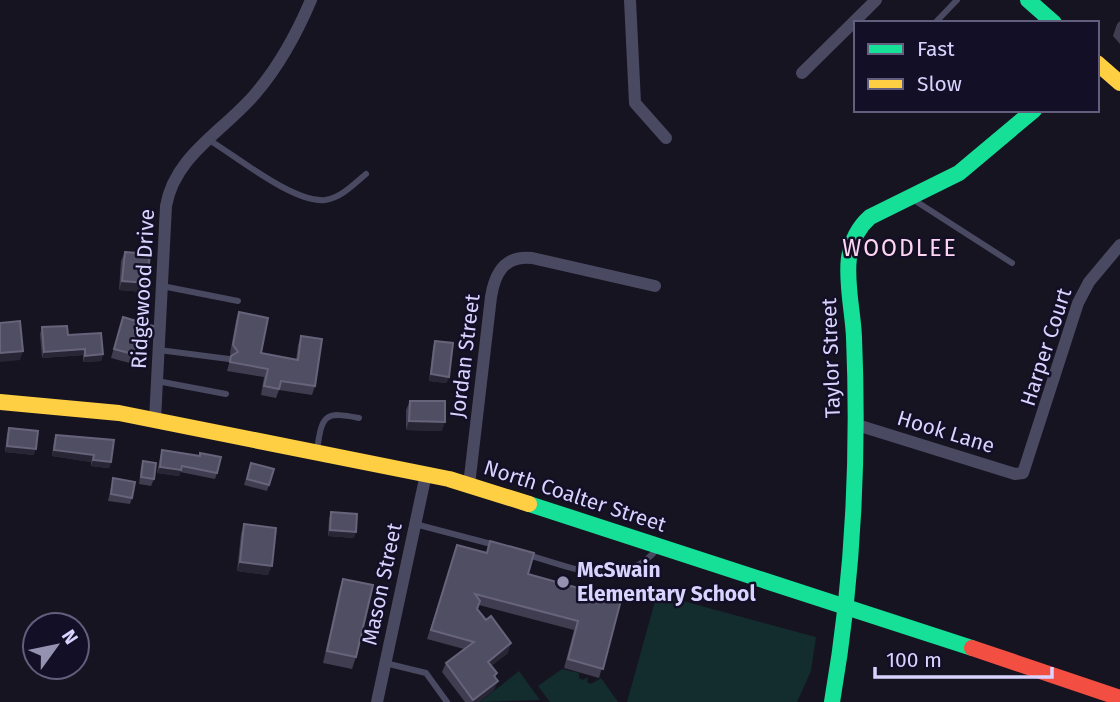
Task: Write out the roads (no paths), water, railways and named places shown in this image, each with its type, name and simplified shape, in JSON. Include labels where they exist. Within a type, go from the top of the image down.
[{"type":"street","name":"Ridgewood Drive","points":[[155,420],[169,191],[184,164],[263,84],[286,49],[311,0]]},
{"type":"street","points":[[630,0],[635,103],[666,138]]},
{"type":"street","points":[[854,21],[876,0]]},
{"type":"street","points":[[1028,0],[1052,21]]},
{"type":"street","points":[[802,72],[854,21]]},
{"type":"street","points":[[1105,69],[1120,83]]},
{"type":"street","name":"Taylor Street","points":[[832,702],[844,631],[854,500],[855,331],[847,262],[849,244],[864,221],[959,173],[1028,112]]},
{"type":"street","name":"Harper Court","points":[[1026,471],[1081,296],[1096,272],[1120,245]]},
{"type":"street","name":"Jordan Street","points":[[468,485],[491,297],[495,278],[503,266],[516,258],[532,258],[655,286]]},
{"type":"street","name":"North Coalter Street","points":[[0,402],[58,405],[155,420],[426,474],[468,485],[845,605],[1118,697]]},
{"type":"street","name":"Hook Lane","points":[[854,424],[1016,474],[1026,471]]},
{"type":"street","name":"Mason Street","points":[[377,702],[426,474]]},
{"type":"lane","points":[[937,21],[957,0]]},
{"type":"lane","points":[[209,140],[301,195],[324,200],[344,193],[366,174]]},
{"type":"lane","points":[[911,198],[1012,263]]},
{"type":"lane","points":[[162,286],[238,301]]},
{"type":"lane","points":[[159,350],[229,359]]},
{"type":"lane","points":[[157,381],[226,394]]},
{"type":"lane","points":[[317,452],[323,421],[328,416],[335,413],[359,418]]},
{"type":"lane","points":[[415,524],[498,546]]},
{"type":"lane","points":[[522,553],[588,572],[609,574],[636,568],[648,560],[660,546]]},
{"type":"lane","points":[[384,663],[426,673],[447,702]]},
{"type":"place","name":"McSwain Elementary School","points":[[563,582]]},
{"type":"district","name":"WOODLEE","points":[[900,248]]}]
